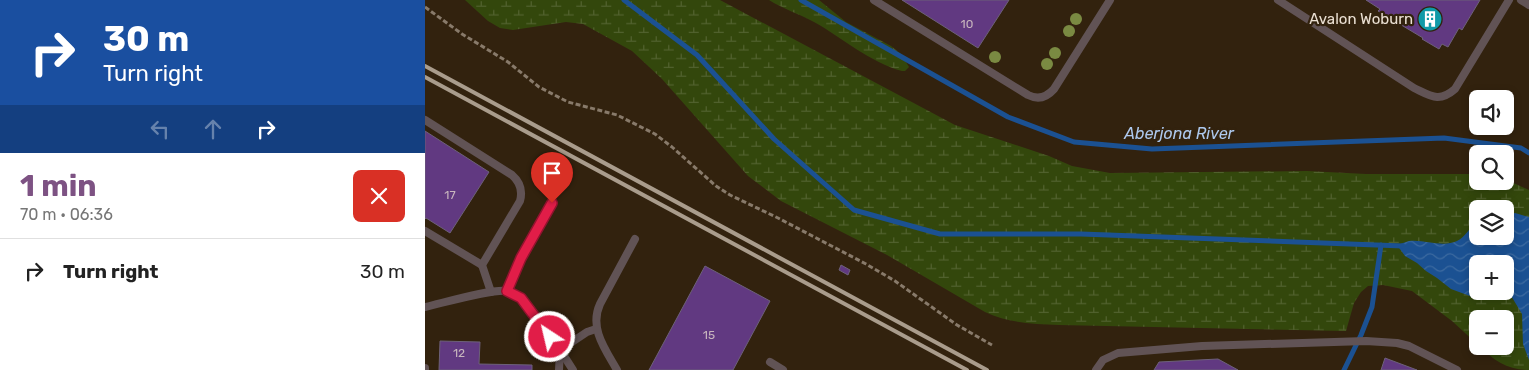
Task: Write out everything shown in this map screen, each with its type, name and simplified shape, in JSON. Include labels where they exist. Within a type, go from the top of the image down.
[{"type":"lane","points":[[874,0],[1028,95],[1039,98],[1049,94],[1054,89],[1110,0]]},
{"type":"lane","points":[[1278,0],[1414,88],[1434,97],[1446,97],[1455,89],[1509,0]]},
{"type":"lane","points":[[1521,0],[1529,5]]},
{"type":"lane","points":[[425,120],[512,175],[520,185],[522,193],[520,201],[482,266]]},
{"type":"lane","points":[[507,291],[521,258],[552,203]]},
{"type":"lane","points":[[425,231],[482,266],[491,292]]},
{"type":"lane","points":[[617,370],[595,321],[597,309],[635,239]]},
{"type":"lane","points":[[425,307],[491,292],[507,291],[517,295],[525,302],[573,370]]},
{"type":"lane","points":[[560,350],[587,332],[597,329]]},
{"type":"lane","points":[[1096,370],[1103,360],[1118,353],[1202,346],[1366,341],[1397,343],[1409,346],[1457,370]]},
{"type":"lane","points":[[559,370],[560,350]]},
{"type":"lane","points":[[770,362],[783,370]]},
{"type":"path","points":[[425,7],[462,34],[508,62],[539,87],[568,102],[617,115],[655,134],[672,146],[716,186],[729,195],[866,264],[895,281],[957,325],[993,345]]},
{"type":"green space","points":[[465,0],[720,0],[955,125],[1049,156],[1072,166],[1110,173],[1307,171],[1366,174],[1469,174],[1469,190],[1514,190],[1514,183],[1529,190],[1529,370],[1521,370],[1502,364],[1490,355],[1514,355],[1514,310],[1469,310],[1469,337],[1452,321],[1412,291],[1383,285],[1368,286],[1361,292],[1354,303],[1346,331],[1049,325],[1003,319],[985,312],[887,255],[781,201],[748,176],[662,79],[632,51],[583,24],[566,22],[513,30],[500,28],[488,21]]},
{"type":"green space","points":[[769,0],[819,0],[846,22],[891,46],[901,54],[909,67],[902,71],[878,62],[825,28]]},
{"type":"water","points":[[1514,213],[1529,217],[1529,360],[1523,344],[1522,314],[1514,300],[1514,255],[1469,255],[1469,296],[1451,289],[1405,256],[1397,245],[1409,241],[1445,244],[1457,241],[1469,230],[1469,245],[1514,245]]},
{"type":"building","points":[[902,0],[1009,0],[978,48]]},
{"type":"building","name":"Avalon Woburn","points":[[1366,0],[1480,0],[1462,30],[1459,28],[1448,47],[1442,44],[1439,49],[1378,11],[1380,9]]},
{"type":"building","points":[[425,131],[489,172],[450,233],[425,219]]},
{"type":"building","points":[[841,265],[850,270],[848,275],[839,270]]},
{"type":"building","points":[[705,266],[770,301],[733,370],[649,370]]},
{"type":"building","points":[[440,341],[480,342],[479,364],[532,365],[532,370],[439,370]]},
{"type":"building","points":[[1385,358],[1417,370],[1381,370]]},
{"type":"building","points":[[1218,359],[1238,370],[1154,370],[1159,362]]},
{"type":"waterway","points":[[624,0],[697,55],[774,139],[854,210],[940,234],[1081,234],[1403,246]]},
{"type":"waterway","name":"Aberjona River","points":[[801,0],[1008,117],[1074,142],[1152,149],[1444,138],[1521,148],[1529,153]]},
{"type":"waterway","points":[[1344,370],[1372,307],[1381,245]]},
{"type":"railway","points":[[425,66],[987,370]]},
{"type":"railway","points":[[425,77],[967,370]]},
{"type":"place","name":"Avalon Woburn","points":[[1430,19]]},
{"type":"route","points":[[550,337],[525,302],[517,295],[507,291],[521,258],[552,203]]}]
